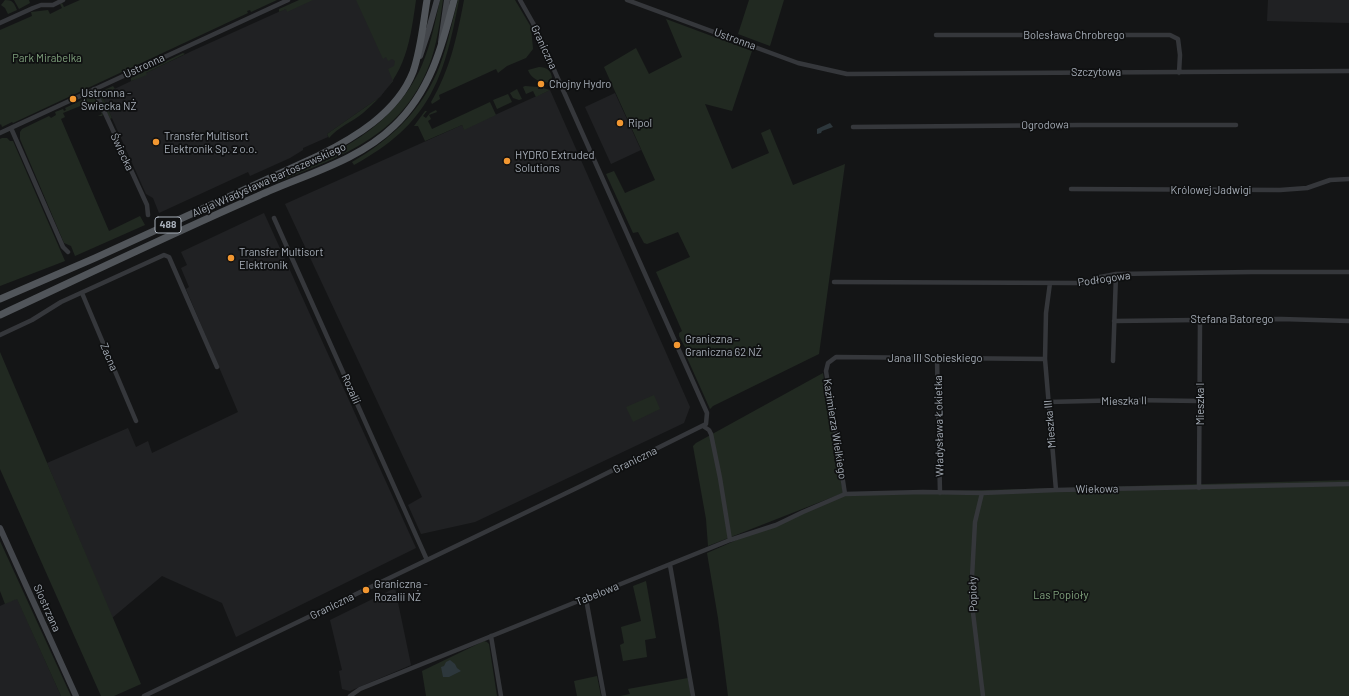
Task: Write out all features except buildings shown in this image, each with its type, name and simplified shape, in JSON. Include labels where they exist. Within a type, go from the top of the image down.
[{"type":"main road","name":"Aleja Władysława Bartoszewskiego","points":[[0,299],[96,258],[342,143],[362,131],[379,118],[402,92],[413,71],[420,45],[427,0]]},
{"type":"main road","name":"Aleja Władysława Bartoszewskiego","points":[[0,315],[258,195],[337,163],[362,151],[386,133],[410,109],[429,79],[441,48],[454,0]]},
{"type":"street","points":[[0,23],[33,8],[53,5],[63,0]]},
{"type":"street","name":"Ustronna","points":[[0,133],[288,0]]},
{"type":"street","name":"Aleja Władysława Bartoszewskiego","points":[[413,71],[429,30],[436,0]]},
{"type":"street","name":"Aleja Władysława Bartoszewskiego","points":[[441,48],[441,33],[447,0]]},
{"type":"street","name":"Graniczna","points":[[144,696],[703,426],[706,422],[707,413],[699,394],[548,54],[520,0]]},
{"type":"street","name":"Ustronna","points":[[627,0],[798,63],[844,73]]},
{"type":"street","name":"Bolesława Chrobrego","points":[[936,35],[1170,35],[1178,39],[1180,55],[1179,73]]},
{"type":"street","name":"Szczytowa","points":[[844,73],[1179,73],[1349,71]]},
{"type":"street","name":"Świecka","points":[[94,89],[146,203],[148,215]]},
{"type":"street","name":"Ogrodowa","points":[[853,127],[1081,125],[1236,126]]},
{"type":"street","points":[[11,128],[63,247],[68,252]]},
{"type":"street","name":"Królowej Jadwigi","points":[[1071,189],[1280,190],[1307,188],[1330,180],[1349,179]]},
{"type":"street","name":"Rozalii","points":[[274,218],[427,560]]},
{"type":"street","points":[[0,335],[32,320],[61,302],[164,255],[167,255],[169,256],[217,367]]},
{"type":"street","name":"Podłogowa","points":[[834,282],[1076,283],[1088,282],[1095,278],[1116,274],[1349,272]]},
{"type":"street","points":[[1113,361],[1116,274]]},
{"type":"street","name":"Mieszka III","points":[[1050,283],[1046,314],[1045,359],[1056,490]]},
{"type":"street","name":"Zacna","points":[[82,293],[136,420]]},
{"type":"street","name":"Stefana Batorego","points":[[1114,321],[1200,319],[1349,320]]},
{"type":"street","name":"Mieszka I","points":[[1199,488],[1200,319]]},
{"type":"street","name":"Jana III Sobieskiego","points":[[828,363],[836,357],[1045,359]]},
{"type":"street","name":"Władysława Łokietka","points":[[937,358],[940,493]]},
{"type":"street","name":"Kazimierza Wielkiego","points":[[828,363],[826,371],[845,494]]},
{"type":"street","name":"Mieszka II","points":[[1048,402],[1128,400],[1200,401]]},
{"type":"street","points":[[703,426],[709,430],[711,434],[730,540]]},
{"type":"street","name":"Wiekowa","points":[[845,494],[982,493],[1349,484]]},
{"type":"street","name":"Popioły","points":[[982,493],[975,522],[970,596],[983,696]]},
{"type":"street","name":"Tabelowa","points":[[350,696],[360,689],[730,540],[776,525],[845,494]]},
{"type":"street","name":"Siostrzana","points":[[0,528],[76,696]]},
{"type":"street","points":[[670,565],[693,696]]},
{"type":"street","points":[[586,599],[604,696]]},
{"type":"street","points":[[491,636],[501,696]]},
{"type":"shaded area","points":[[305,0],[358,0],[398,56],[393,81],[380,97],[327,134],[328,137],[303,148],[303,150],[290,158],[250,176],[248,172],[159,213],[153,198],[146,194],[103,98],[104,94],[192,51]]},
{"type":"shaded area","points":[[1268,0],[1349,0],[1349,23],[1267,21]]},
{"type":"shaded area","points":[[550,90],[690,407],[684,423],[475,522],[421,534],[408,505],[422,497],[285,204],[462,125],[464,129]]},
{"type":"shaded area","points":[[615,93],[641,150],[611,164],[585,107]]},
{"type":"shaded area","points":[[830,123],[833,127],[817,134],[817,129]]},
{"type":"shaded area","points":[[264,213],[416,548],[236,637],[222,603],[162,576],[112,618],[47,463],[128,428],[136,447],[148,441],[152,453],[238,412],[186,289],[189,287],[181,268],[187,265],[181,252]]},
{"type":"shaded area","points":[[395,588],[411,665],[350,691],[342,689],[339,671],[342,670],[330,620]]},
{"type":"shaded area","points":[[17,598],[61,696],[0,696],[0,606]]},
{"type":"shaded area","points":[[450,660],[461,671],[449,677],[443,677],[441,667]]},
{"type":"green space","points":[[5,0],[13,2],[17,10],[8,14],[5,8],[1,5]]},
{"type":"green space","points":[[14,0],[29,0],[30,3],[19,9]]},
{"type":"green space","name":"Park Mirabelka","points":[[80,0],[277,0],[251,12],[250,10],[247,11],[248,13],[2,127],[1,124],[0,125],[0,30],[32,16],[31,12],[48,10],[50,14],[62,8],[60,4],[62,3],[64,7]]},
{"type":"green space","points":[[299,0],[313,0],[287,12],[286,9],[279,12],[279,9]]},
{"type":"green space","points":[[356,0],[416,0],[411,34],[407,49],[393,80],[388,69],[394,66],[395,61],[392,59],[388,61],[386,57],[383,59]]},
{"type":"green space","points":[[440,0],[443,0],[432,57],[421,84],[407,106],[390,123],[371,138],[350,151],[278,182],[277,180],[341,149],[379,122],[396,106],[410,87],[422,65],[430,41]]},
{"type":"green space","points":[[458,0],[447,54],[439,77],[429,97],[416,116],[400,133],[354,165],[352,162],[367,153],[393,133],[416,109],[425,95],[433,81],[443,57]]},
{"type":"green space","points":[[464,0],[515,0],[531,27],[533,49],[526,58],[507,66],[498,73],[496,69],[439,95],[440,99],[432,104],[431,102],[438,90],[452,53]]},
{"type":"green space","points":[[749,0],[784,0],[770,46],[738,34]]},
{"type":"green space","points":[[666,19],[752,51],[732,111],[705,104],[732,169],[769,153],[761,133],[770,129],[793,185],[845,164],[819,354],[713,406],[710,409],[684,351],[686,349],[679,336],[679,333],[682,331],[656,272],[690,257],[678,232],[647,244],[644,243],[638,232],[633,233],[606,174],[614,171],[625,193],[655,180],[604,67],[636,48],[649,74],[682,57]]},
{"type":"green space","points":[[183,53],[185,54],[146,73],[147,75],[131,81],[131,78]]},
{"type":"green space","points":[[539,67],[547,69],[550,72],[552,79],[550,82],[537,80],[529,73],[528,70]]},
{"type":"green space","points":[[113,86],[115,89],[104,94],[103,98],[112,118],[110,119],[99,95],[101,95],[104,90]]},
{"type":"green space","points":[[525,86],[550,90],[536,97],[533,91],[526,94],[523,87]]},
{"type":"green space","points":[[517,89],[522,99],[519,100],[513,98],[510,93]]},
{"type":"green space","points":[[508,94],[512,102],[497,109],[493,100]]},
{"type":"green space","points":[[86,98],[95,99],[103,114],[102,116],[98,116],[102,114],[96,103],[92,105],[90,102],[63,113],[65,117],[61,119],[109,231],[140,216],[145,225],[75,256],[71,246],[64,243],[20,139],[20,132],[22,129],[49,116],[51,118],[56,115],[55,112],[63,109],[64,111],[66,110],[65,108]]},
{"type":"green space","points":[[379,98],[363,113],[329,138],[327,134]]},
{"type":"green space","points":[[490,102],[496,115],[464,130],[462,125],[425,141],[418,126],[414,126],[425,111],[427,111],[423,116],[426,118],[430,113],[436,110],[437,112],[429,115],[431,119],[428,121],[432,129]]},
{"type":"green space","points":[[7,138],[10,141],[13,141],[65,261],[0,286],[0,139]]},
{"type":"green space","points":[[0,352],[141,684],[114,696],[101,696],[0,469]]},
{"type":"green space","points":[[823,373],[843,493],[708,546],[706,519],[693,446]]},
{"type":"green space","points":[[654,395],[660,409],[633,422],[626,407]]},
{"type":"green space","name":"Las Popioły","points":[[1349,480],[1349,696],[728,696],[718,618],[707,553],[842,494]]},
{"type":"green space","points":[[0,541],[71,696],[61,696],[17,599],[5,604],[0,591]]},
{"type":"green space","points":[[646,581],[656,638],[645,640],[647,657],[623,661],[620,645],[624,643],[621,627],[641,621],[633,586]]},
{"type":"green space","points":[[484,641],[489,644],[497,696],[426,696],[422,671]]},
{"type":"green space","points":[[597,676],[601,696],[577,696],[574,681]]},
{"type":"green space","points":[[688,678],[691,696],[620,696],[630,694],[628,689]]},
{"type":"place","name":"Chojny Hydro","points":[[541,84]]},
{"type":"place","name":"Ustronna - Świecka NŻ","points":[[73,99]]},
{"type":"place","name":"Ripol","points":[[620,123]]},
{"type":"place","name":"Transfer Multisort Elektronik Sp. z o.o.","points":[[156,142]]},
{"type":"place","name":"HYDRO Extruded Solutions","points":[[507,161]]},
{"type":"place","name":"Transfer Multisort Elektronik","points":[[231,258]]},
{"type":"place","name":"Graniczna - Graniczna 62 NŻ","points":[[677,345]]},
{"type":"place","name":"Graniczna - Rozalii NŻ","points":[[366,590]]}]
